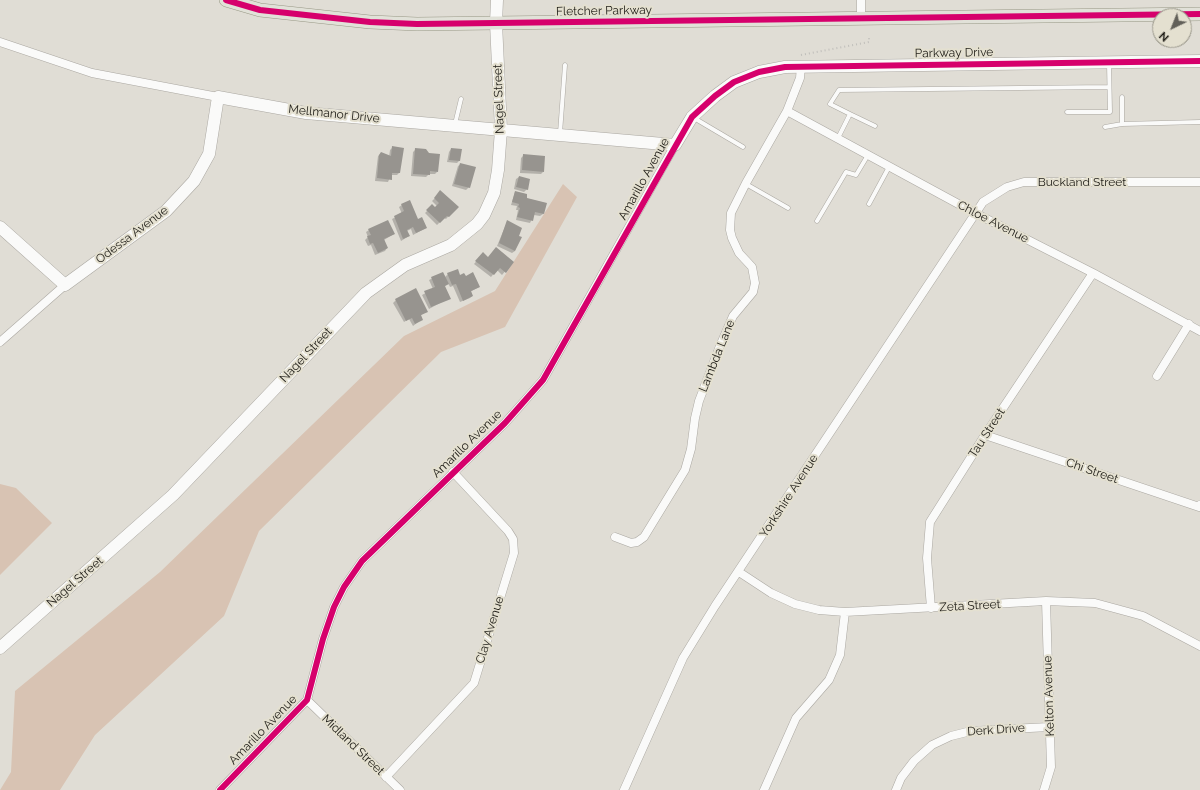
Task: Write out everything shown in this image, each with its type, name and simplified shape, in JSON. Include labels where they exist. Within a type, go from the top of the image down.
[{"type":"main road","name":"Fletcher Parkway","points":[[226,0],[260,10],[370,22],[418,24],[1200,14]]},
{"type":"street","name":"Nagel Street","points":[[0,648],[173,495],[366,293],[405,265],[451,245],[469,232],[484,215],[494,193],[497,182],[501,130],[496,23],[497,0]]},
{"type":"street","points":[[861,0],[861,19]]},
{"type":"street","name":"Mellmanor Drive","points":[[0,42],[92,73],[306,113],[675,145]]},
{"type":"street","name":"Parkway Drive","points":[[715,96],[734,82],[759,72],[785,67],[798,61],[1200,61]]},
{"type":"street","name":"Lambda Lane","points":[[615,538],[631,543],[644,537],[685,470],[691,449],[699,401],[733,316],[750,296],[754,288],[754,272],[739,253],[730,230],[731,213],[746,183],[787,111],[800,78],[798,61]]},
{"type":"street","name":"Amarillo Avenue","points":[[220,790],[306,700],[329,619],[338,598],[353,573],[373,549],[505,423],[543,380],[675,145],[692,117],[715,96]]},
{"type":"street","name":"Odessa Avenue","points":[[0,342],[65,285],[166,211],[194,181],[209,154],[218,97]]},
{"type":"street","name":"Chloe Avenue","points":[[787,111],[975,213],[1093,273],[1200,331]]},
{"type":"street","name":"Buckland Street","points":[[975,213],[983,202],[1007,186],[1024,182],[1200,182]]},
{"type":"street","name":"Yorkshire Avenue","points":[[624,790],[683,658],[715,606],[739,572],[975,213]]},
{"type":"street","points":[[0,227],[65,285]]},
{"type":"street","name":"Tau Street","points":[[931,608],[927,558],[930,522],[985,435],[1093,273]]},
{"type":"street","points":[[1157,376],[1189,324]]},
{"type":"street","name":"Chi Street","points":[[985,435],[1199,506]]},
{"type":"street","name":"Clay Avenue","points":[[386,777],[474,683],[514,553],[513,539],[508,531],[453,472]]},
{"type":"street","name":"Zeta Street","points":[[739,572],[771,593],[795,604],[819,610],[845,612],[1046,601],[1095,603],[1142,616],[1200,646]]},
{"type":"street","name":"Kelton Avenue","points":[[1044,790],[1051,767],[1046,601]]},
{"type":"street","points":[[764,790],[796,718],[829,680],[840,655],[845,612]]},
{"type":"street","name":"Midland Street","points":[[306,700],[400,790]]},
{"type":"street","name":"Derk Drive","points":[[896,790],[902,778],[914,761],[932,745],[951,736],[971,731],[1049,728]]},
{"type":"lane","points":[[1067,112],[1110,112],[1109,62]]},
{"type":"lane","points":[[560,135],[565,65]]},
{"type":"lane","points":[[875,126],[830,104],[839,90],[1109,87]]},
{"type":"lane","points":[[1122,97],[1122,124]]},
{"type":"lane","points":[[455,126],[461,98]]},
{"type":"lane","points":[[838,138],[850,114]]},
{"type":"lane","points":[[692,117],[743,147]]},
{"type":"lane","points":[[1105,127],[1122,124],[1200,122]]},
{"type":"lane","points":[[817,221],[846,172],[856,175],[868,155]]},
{"type":"lane","points":[[869,204],[890,166]]},
{"type":"lane","points":[[746,183],[788,208]]},
{"type":"path","points":[[798,61],[869,42],[869,36]]},
{"type":"shaded area","points":[[563,184],[577,197],[505,327],[441,352],[259,531],[224,616],[95,735],[60,790],[0,790],[11,772],[15,691],[160,572],[404,336],[495,291]]},
{"type":"shaded area","points":[[0,484],[16,488],[52,523],[0,575]]},
{"type":"building","points":[[392,146],[404,148],[400,173],[392,173],[392,180],[377,178],[379,155],[381,152],[391,156]]},
{"type":"building","points":[[415,148],[426,149],[429,153],[440,154],[438,172],[430,171],[430,175],[413,174]]},
{"type":"building","points":[[451,148],[462,149],[460,161],[449,160]]},
{"type":"building","points":[[523,154],[545,156],[544,172],[522,170]]},
{"type":"building","points":[[460,163],[476,167],[470,188],[454,184]]},
{"type":"building","points":[[519,176],[530,179],[528,190],[516,187]]},
{"type":"building","points":[[440,190],[459,207],[449,217],[447,216],[440,223],[426,210],[432,204],[435,207],[439,203],[434,198]]},
{"type":"building","points":[[515,191],[527,194],[527,198],[547,203],[544,214],[535,212],[533,221],[517,217],[520,208],[518,207],[519,204],[512,202]]},
{"type":"building","points":[[410,200],[418,219],[422,217],[427,228],[416,233],[413,227],[407,230],[410,236],[403,239],[394,216],[404,211],[401,204]]},
{"type":"building","points":[[388,220],[395,234],[384,239],[388,248],[378,253],[373,243],[370,244],[367,236],[371,235],[368,229]]},
{"type":"building","points":[[507,220],[522,228],[519,236],[522,237],[515,251],[499,243]]},
{"type":"building","points":[[496,247],[514,262],[506,273],[500,268],[494,275],[475,261],[483,252],[488,257]]},
{"type":"building","points":[[458,269],[460,275],[464,273],[466,276],[473,272],[480,287],[471,291],[473,296],[463,301],[456,284],[452,285],[447,273]]},
{"type":"building","points":[[443,272],[449,284],[445,286],[451,299],[431,307],[424,291],[435,287],[431,277]]},
{"type":"building","points":[[416,288],[428,312],[421,315],[423,320],[415,324],[412,318],[406,321],[395,299]]},
{"type":"cycle path","points":[[226,0],[260,10],[370,22],[417,24],[1200,14]]},
{"type":"cycle path","points":[[220,790],[307,700],[323,639],[334,607],[344,587],[362,561],[505,423],[543,380],[692,117],[715,96],[734,82],[759,72],[785,67],[1200,61]]}]
